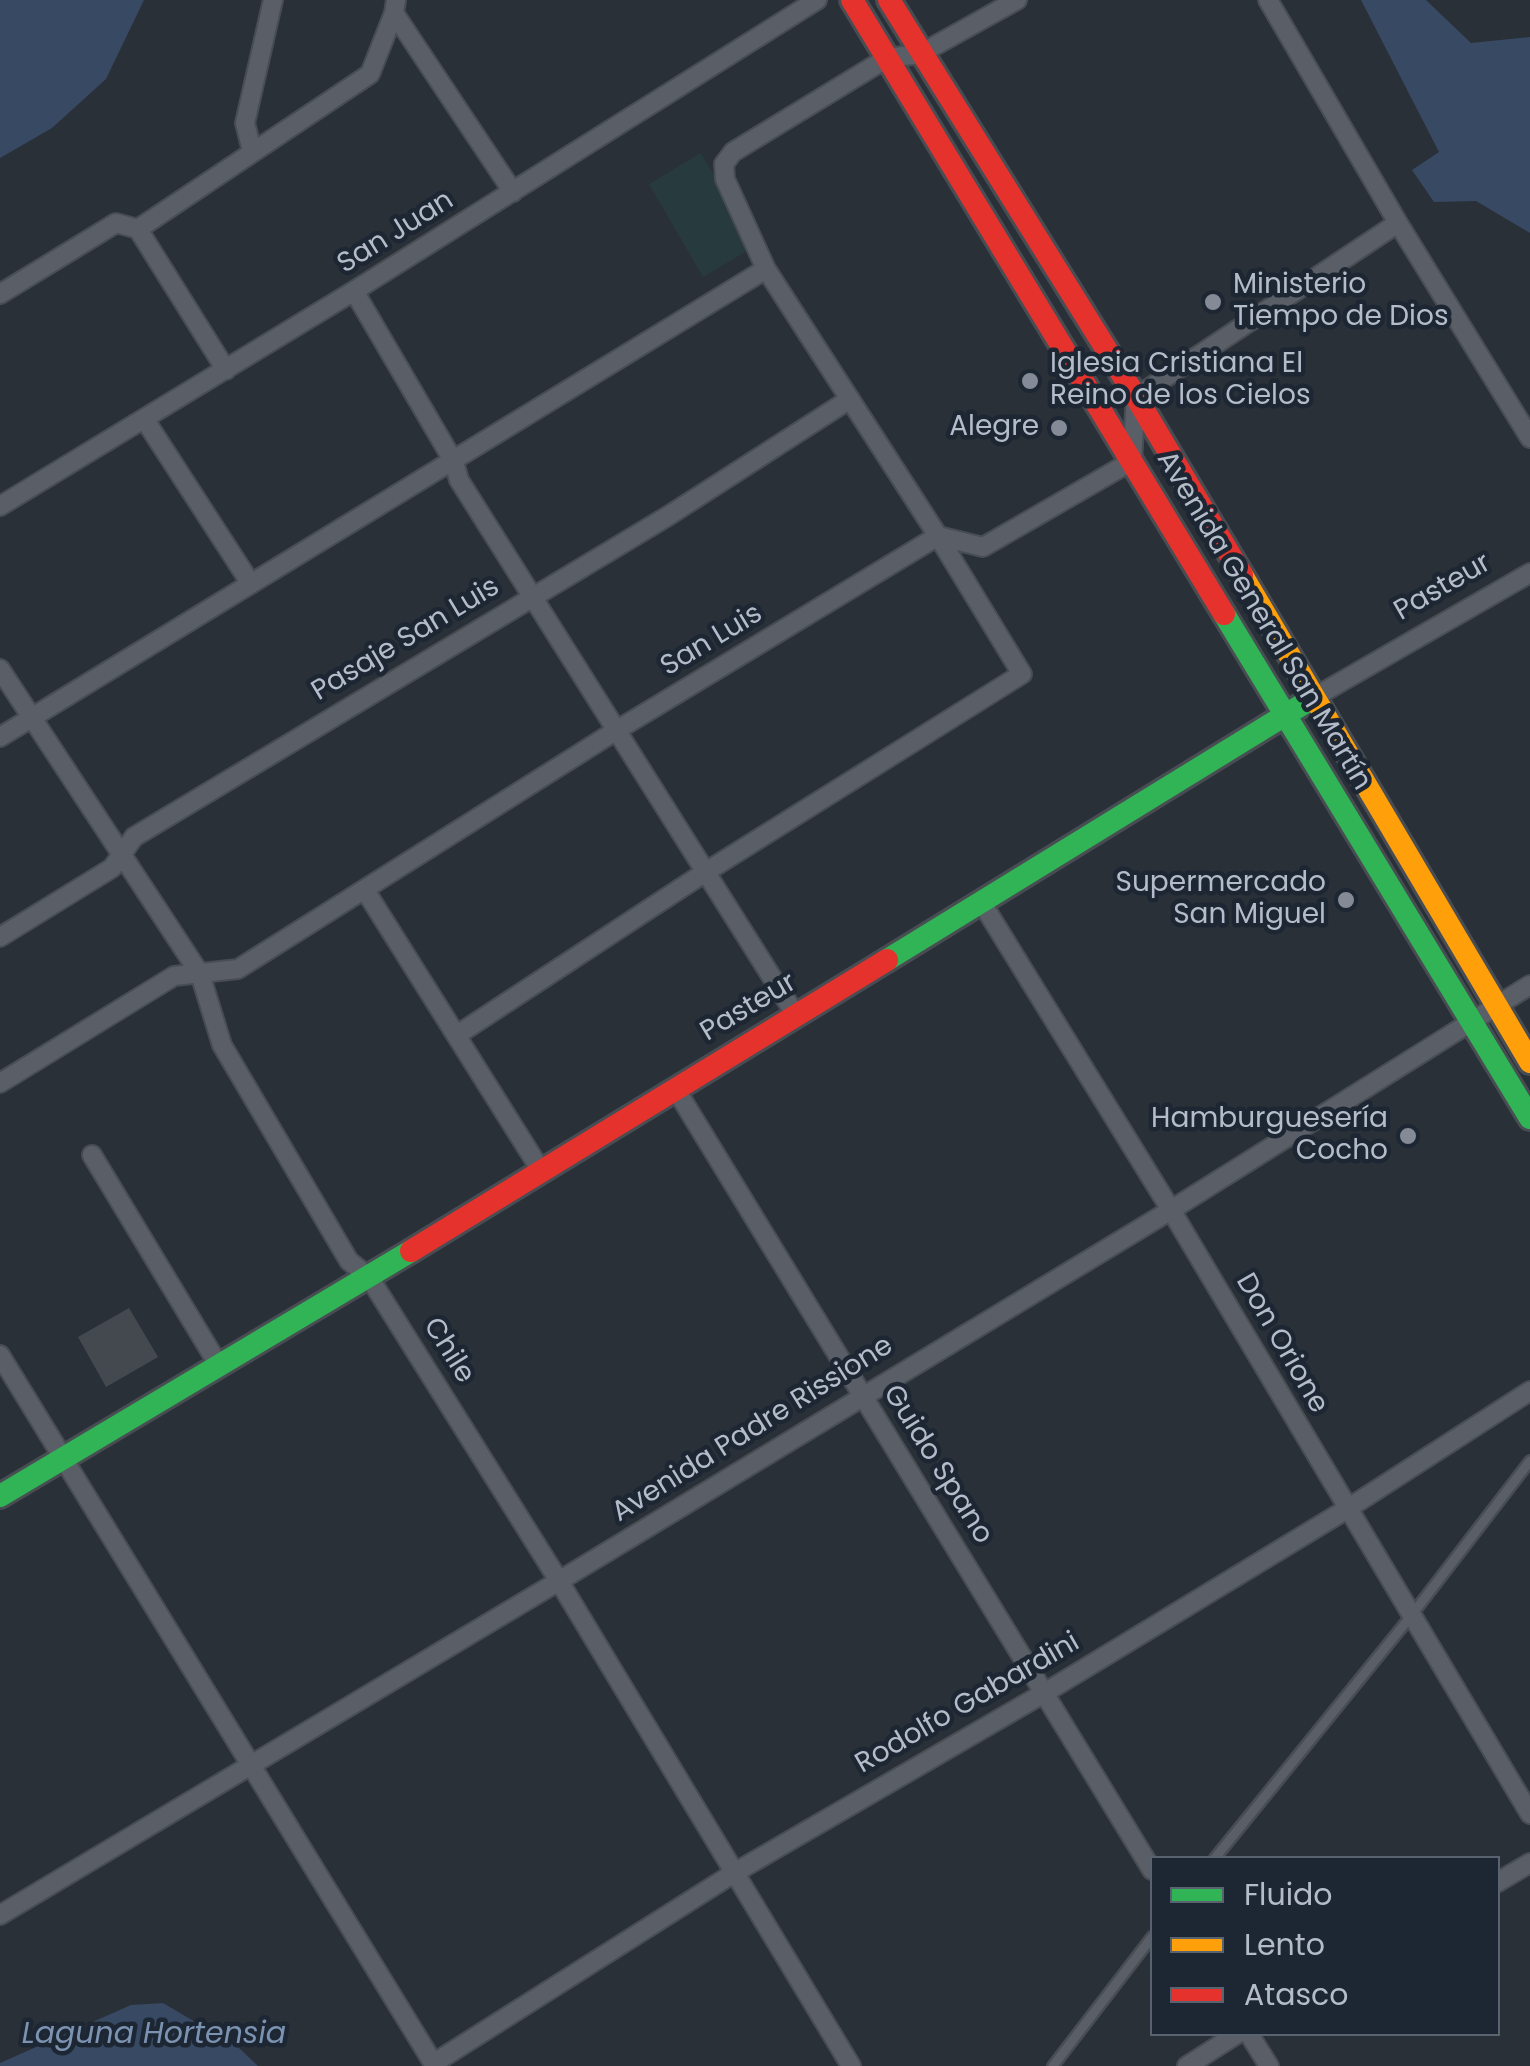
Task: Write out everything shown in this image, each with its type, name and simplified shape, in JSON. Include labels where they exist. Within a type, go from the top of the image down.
[{"type":"main road","name":"Avenida General San Martín","points":[[852,0],[1530,1118]]},
{"type":"main road","name":"Avenida General San Martín","points":[[888,0],[1136,397],[1530,1062]]},
{"type":"main road","name":"Pasteur","points":[[0,1496],[982,904],[1313,698]]},
{"type":"street","points":[[252,151],[245,123],[274,0]]},
{"type":"street","name":"San Juan","points":[[0,506],[354,291],[817,0]]},
{"type":"street","points":[[457,1035],[704,873],[1022,674],[766,269],[725,179],[724,164],[732,152],[887,58],[920,54],[1017,0]]},
{"type":"street","points":[[1268,0],[1530,438]]},
{"type":"street","points":[[138,229],[370,74],[395,6]]},
{"type":"street","points":[[395,6],[513,192]]},
{"type":"street","points":[[0,294],[116,223],[138,229],[226,370]]},
{"type":"street","points":[[938,536],[984,548],[1132,461],[1136,397],[1398,223]]},
{"type":"street","points":[[0,738],[766,269]]},
{"type":"street","points":[[354,291],[454,462],[459,480],[796,1014]]},
{"type":"street","name":"Pasaje San Luis","points":[[0,937],[112,868],[134,836],[668,516],[850,400]]},
{"type":"street","points":[[145,420],[251,584]]},
{"type":"street","name":"San Luis","points":[[0,1083],[174,976],[238,968],[617,730],[938,536]]},
{"type":"street","name":"Pasteur","points":[[1313,698],[1530,573]]},
{"type":"street","name":"Chile","points":[[0,668],[200,974],[222,1045],[349,1261],[369,1276],[559,1581],[851,2066]]},
{"type":"street","points":[[366,890],[540,1169]]},
{"type":"street","name":"Don Orione","points":[[982,904],[1170,1210],[1530,1814]]},
{"type":"street","name":"Avenida Padre Rissione","points":[[0,1915],[1170,1210],[1530,985]]},
{"type":"street","name":"Guido Spano","points":[[675,1088],[1150,1867]]},
{"type":"street","points":[[92,1155],[218,1364]]},
{"type":"street","points":[[0,1355],[435,2065]]},
{"type":"street","name":"Rodolfo Gabardini","points":[[435,2065],[734,1874],[1046,1692],[1347,1509],[1530,1391]]},
{"type":"street","points":[[1500,1881],[1530,1863]]},
{"type":"street","points":[[1187,2066],[1234,2036]]},
{"type":"street","points":[[1251,2036],[1269,2066]]},
{"type":"lane","points":[[1217,1856],[1411,1616],[1530,1461]]},
{"type":"lane","points":[[1052,2066],[1150,1940]]},
{"type":"green space","points":[[701,153],[755,246],[703,277],[649,184]]},
{"type":"water","points":[[0,0],[144,0],[106,79],[52,128],[0,158]]},
{"type":"water","points":[[1361,0],[1426,0],[1471,43],[1530,37],[1530,233],[1476,201],[1434,202],[1412,170],[1439,152]]},
{"type":"water","name":"Laguna Hortensia","points":[[163,2003],[239,2048],[258,2066],[0,2066],[131,2005]]},
{"type":"building","points":[[129,1308],[158,1357],[106,1387],[78,1337]]},
{"type":"traffic: fast","points":[[1224,614],[1530,1118]]},
{"type":"traffic: fast","points":[[887,960],[1313,698]]},
{"type":"traffic: fast","points":[[0,1496],[411,1251]]},
{"type":"traffic: slow","points":[[1242,575],[1530,1062]]},
{"type":"traffic: jam","points":[[852,0],[1224,614]]},
{"type":"traffic: jam","points":[[889,0],[1242,575]]},
{"type":"traffic: jam","points":[[411,1251],[887,960]]},
{"type":"place","name":"Ministerio Tiempo de Dios","points":[[1213,302]]},
{"type":"place","name":"Iglesia Cristiana El Reino de los Cielos","points":[[1030,381]]},
{"type":"place","name":"Alegre","points":[[1059,428]]},
{"type":"place","name":"Supermercado San Miguel","points":[[1346,900]]},
{"type":"place","name":"Hamburguesería Cocho","points":[[1408,1136]]}]
